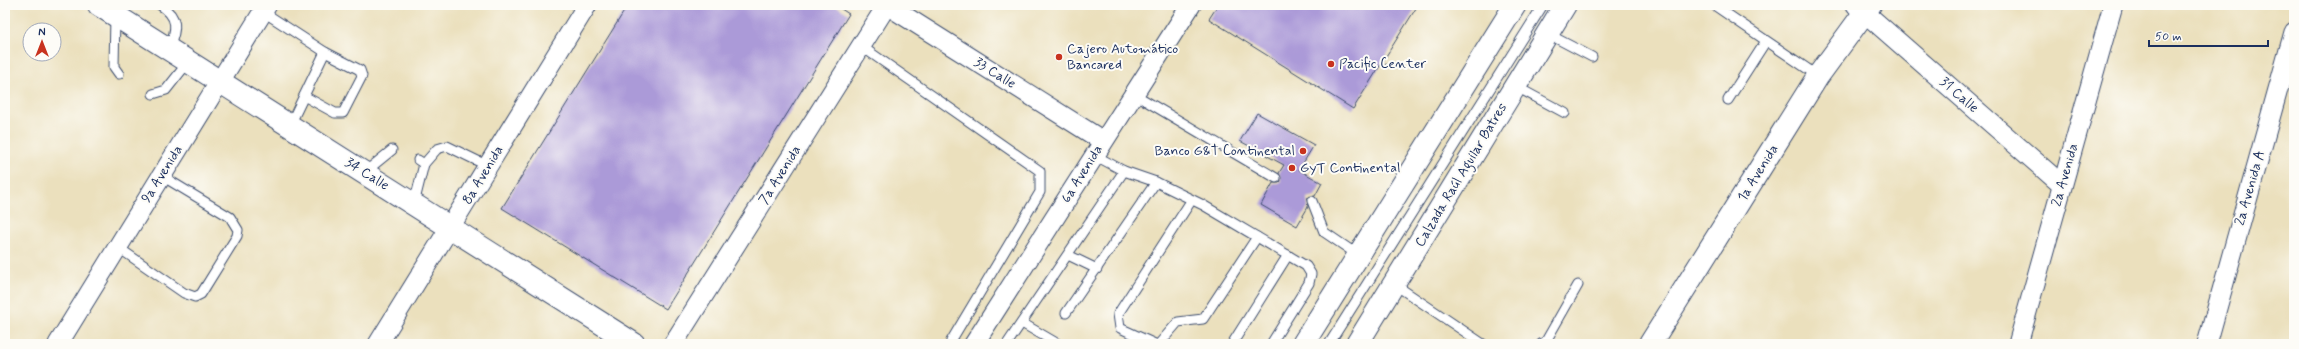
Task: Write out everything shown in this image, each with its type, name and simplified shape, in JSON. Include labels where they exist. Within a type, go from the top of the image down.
[{"type":"main road","points":[[1303,344],[1515,5]]},
{"type":"main road","name":"Calzada Raúl Aguilar Batres","points":[[1357,344],[1566,5]]},
{"type":"main road","name":"1a Avenida","points":[[1650,344],[1863,7]]},
{"type":"main road","name":"34 Calle","points":[[107,10],[634,344]]},
{"type":"street","name":"8a Avenida","points":[[378,344],[588,5]]},
{"type":"street","name":"7a Avenida","points":[[673,344],[887,5]]},
{"type":"street","name":"33 Calle","points":[[887,5],[1099,148]]},
{"type":"street","name":"6a Avenida","points":[[974,344],[1191,5]]},
{"type":"street","name":"2a Avenida","points":[[2018,344],[2113,5]]},
{"type":"street","name":"31 Calle","points":[[1863,7],[2062,185]]},
{"type":"street","name":"9a Avenida","points":[[58,344],[116,246],[162,176],[219,80],[265,8]]},
{"type":"street","name":"2a Avenida A","points":[[2207,344],[2294,32]]},
{"type":"lane","points":[[160,5],[166,9],[174,19],[176,32],[169,48]]},
{"type":"lane","points":[[1328,344],[1544,5]]},
{"type":"lane","points":[[1714,5],[1818,76]]},
{"type":"lane","points":[[265,8],[325,52],[360,70],[362,76],[342,113],[335,113],[304,96]]},
{"type":"lane","points":[[107,10],[114,67],[119,74]]},
{"type":"lane","points":[[1548,34],[1592,57]]},
{"type":"lane","points":[[1728,100],[1766,41]]},
{"type":"lane","points":[[861,46],[1040,171],[1040,192],[951,341],[952,344]]},
{"type":"lane","points":[[290,125],[325,52]]},
{"type":"lane","points":[[152,94],[166,90],[189,61]]},
{"type":"lane","points":[[1515,86],[1565,113]]},
{"type":"lane","points":[[1134,94],[1276,178]]},
{"type":"lane","points":[[414,204],[421,162],[437,148],[447,146],[488,166]]},
{"type":"lane","points":[[1099,148],[1124,171],[1156,182],[1191,201],[1203,205],[1306,266],[1311,274],[1309,283],[1271,344]]},
{"type":"lane","points":[[365,173],[392,150]]},
{"type":"lane","points":[[1007,344],[1124,171]]},
{"type":"lane","points":[[116,246],[184,293],[196,297],[201,294],[237,236],[238,230],[230,217],[162,176]]},
{"type":"lane","points":[[1066,313],[1156,182]]},
{"type":"lane","points":[[1155,344],[1120,328],[1118,314],[1191,201]]},
{"type":"lane","points":[[1312,201],[1324,232],[1358,255]]},
{"type":"lane","points":[[1159,344],[1178,322],[1203,319],[1257,237]]},
{"type":"lane","points":[[1068,255],[1097,269]]},
{"type":"lane","points":[[1232,344],[1288,255]]},
{"type":"lane","points":[[1394,284],[1483,344]]},
{"type":"lane","points":[[1541,344],[1546,341],[1578,284]]},
{"type":"lane","points":[[1022,323],[1058,344]]},
{"type":"path","points":[[1382,62],[1390,67]]},
{"type":"building","points":[[628,5],[835,5],[849,14],[666,309],[502,208]]},
{"type":"building","name":"Pacific Center","points":[[1218,5],[1418,5],[1353,109],[1209,19]]},
{"type":"building","name":"GyT Continental","points":[[1257,113],[1314,145],[1299,170],[1322,183],[1315,196],[1307,198],[1308,207],[1297,226],[1261,205],[1273,183],[1279,183],[1281,181],[1279,173],[1284,165],[1240,141]]},
{"type":"place","name":"Cajero Automático Bancared","points":[[1059,57]]},
{"type":"place","name":"Pacific Center","points":[[1331,64]]},
{"type":"place","name":"Banco G&T Continental","points":[[1303,151]]},
{"type":"place","name":"GyT Continental","points":[[1292,168]]}]
